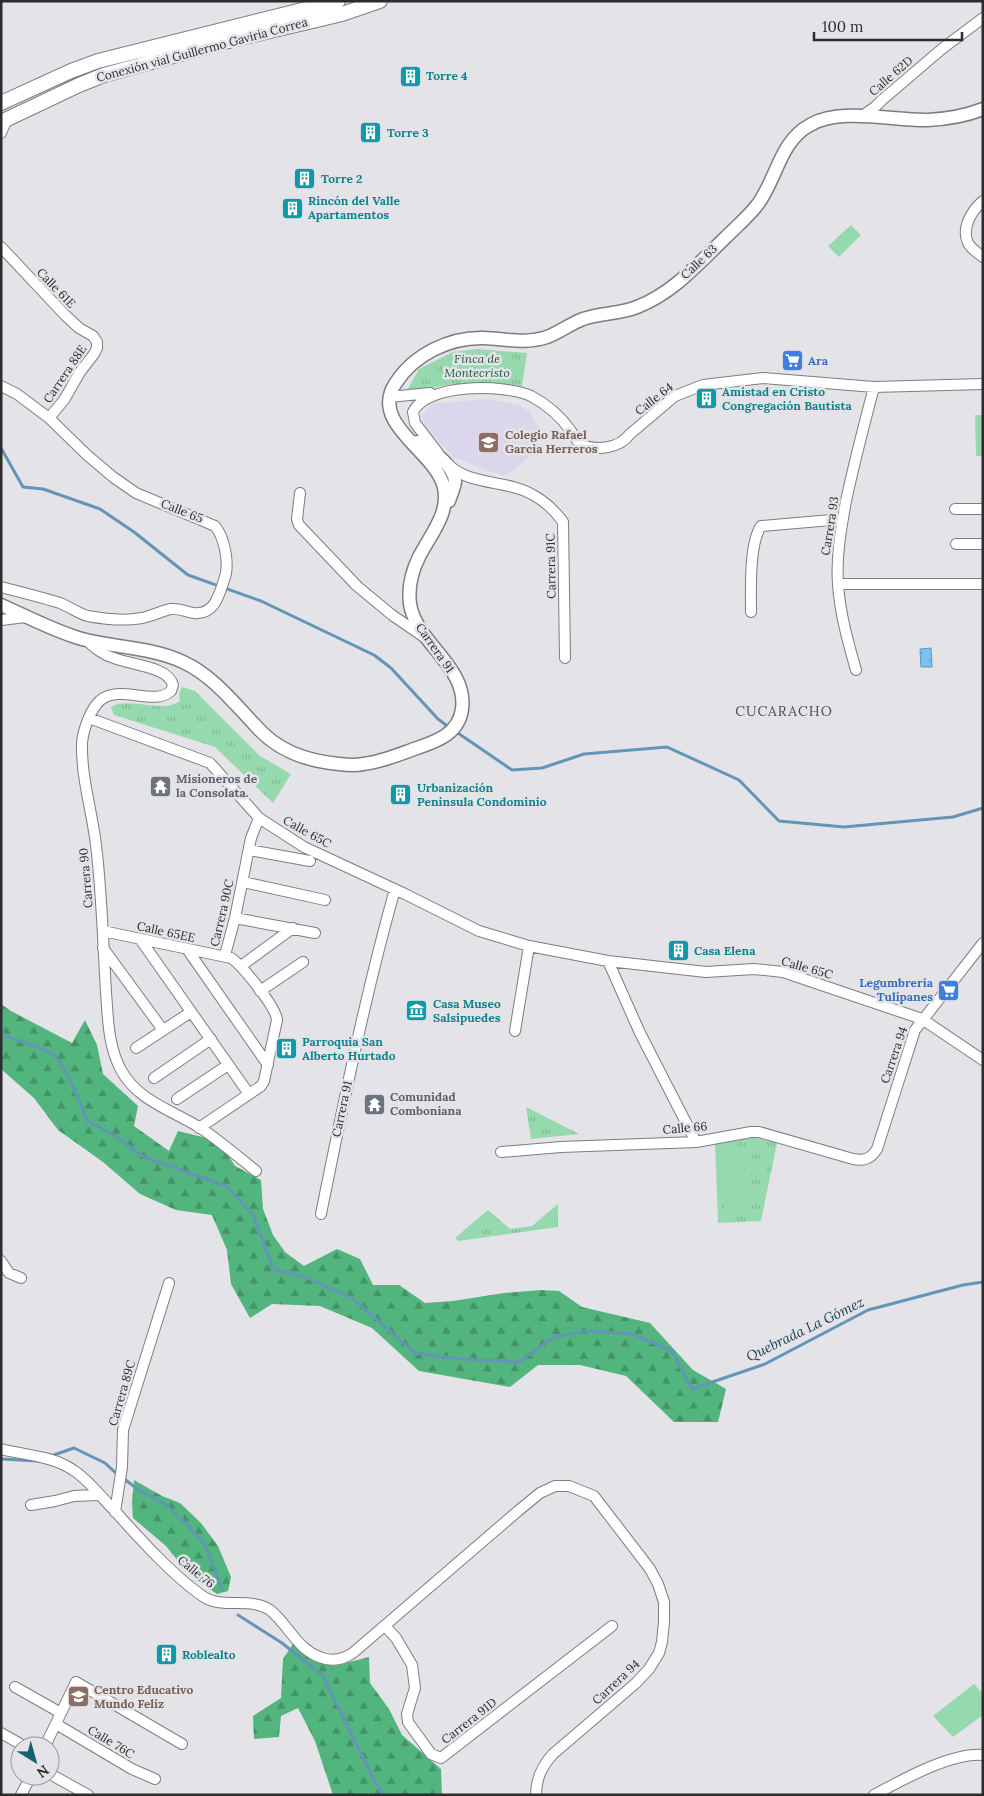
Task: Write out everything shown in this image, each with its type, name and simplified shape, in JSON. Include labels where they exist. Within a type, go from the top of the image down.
[{"type":"highway","name":"Conexión vial Guillermo Gaviria Correa","points":[[1,104],[71,71],[98,61],[338,1]]},
{"type":"highway","name":"Conexión vial Guillermo Gaviria Correa","points":[[4,121],[104,75],[232,40],[342,14],[380,1]]},
{"type":"main road","name":"Calle 63","points":[[389,397],[396,382],[407,369],[419,359],[450,342],[478,338],[519,342],[533,341],[554,334],[584,319],[631,309],[656,298],[673,287],[752,212],[772,180],[789,144],[800,131],[810,124],[823,119],[862,116],[929,120],[948,118],[983,109]]},
{"type":"main road","name":"Carrera 91","points":[[84,640],[158,652],[185,662],[218,687],[270,741],[290,752],[319,762],[364,764],[418,748],[443,738],[455,728],[461,714],[460,691],[454,675],[429,641],[412,612],[410,583],[418,559],[438,526],[445,489],[438,473],[393,417],[389,407],[389,397]]},
{"type":"main road","points":[[409,438],[423,445],[444,460],[455,481],[441,517]]},
{"type":"main road","points":[[1,605],[84,640]]},
{"type":"street","name":"Calle 62D","points":[[862,116],[943,48],[983,18]]},
{"type":"street","points":[[1,133],[4,121]]},
{"type":"street","points":[[983,201],[968,218],[967,234],[968,242],[983,257]]},
{"type":"street","name":"Calle 61E","points":[[1,247],[65,316],[93,336],[97,342]]},
{"type":"street","name":"Carrera 88E","points":[[49,418],[64,400],[80,372],[94,354],[97,342]]},
{"type":"street","name":"Calle 64","points":[[413,417],[412,412],[421,400],[451,391],[481,387],[503,388],[530,396],[554,412],[580,444],[602,447],[616,446],[624,442],[630,434],[675,396],[704,385],[762,378],[874,387],[983,384]]},
{"type":"street","name":"Calle 65","points":[[1,386],[17,394],[49,418],[87,455],[136,493],[214,526],[220,535],[227,562],[226,576],[212,608],[195,613],[174,609],[142,618],[87,616],[61,604],[1,587]]},
{"type":"street","name":"Carrera 93","points":[[856,670],[844,626],[838,584],[839,539],[859,443],[874,387]]},
{"type":"street","points":[[389,397],[451,391]]},
{"type":"street","name":"Carrera 91C","points":[[413,417],[415,423],[452,468],[469,477],[515,487],[538,498],[549,506],[563,522],[565,658]]},
{"type":"street","points":[[449,500],[462,482],[469,477]]},
{"type":"street","points":[[300,493],[297,519],[299,525],[357,586],[392,615],[429,641]]},
{"type":"street","points":[[955,509],[983,509]]},
{"type":"street","points":[[751,612],[755,534],[761,526],[843,519]]},
{"type":"street","points":[[956,544],[983,544]]},
{"type":"street","points":[[838,584],[983,584]]},
{"type":"street","points":[[1,620],[30,617]]},
{"type":"street","name":"Carrera 90","points":[[84,640],[114,659],[163,672],[170,678],[173,685],[168,694],[161,696],[120,694],[107,697],[96,704],[89,718],[82,741],[96,845],[110,1037],[114,1054],[130,1084],[141,1094],[199,1128],[256,1171]]},
{"type":"street","name":"Calle 65C","points":[[89,718],[210,763],[259,818],[304,847],[396,889],[479,932],[529,946],[608,962],[706,972],[754,969],[783,972],[922,1019],[983,1060]]},
{"type":"street","name":"Carrera 90C","points":[[249,1094],[262,1084],[268,1065],[277,1016],[241,966],[225,955],[235,918],[249,850],[259,818]]},
{"type":"street","points":[[249,850],[310,861]]},
{"type":"street","points":[[243,882],[325,900]]},
{"type":"street","name":"Carrera 91","points":[[322,1214],[345,1096],[377,954],[396,889]]},
{"type":"street","points":[[235,918],[315,933]]},
{"type":"street","points":[[241,966],[293,928]]},
{"type":"street","name":"Calle 65EE","points":[[103,931],[225,955]]},
{"type":"street","points":[[140,939],[249,1094],[199,1128]]},
{"type":"street","name":"Carrera 94","points":[[866,1160],[874,1155],[877,1149],[915,1030],[983,943]]},
{"type":"street","points":[[515,1031],[529,946]]},
{"type":"street","points":[[103,947],[163,1030]]},
{"type":"street","points":[[187,949],[268,1065]]},
{"type":"street","points":[[260,991],[303,962]]},
{"type":"street","points":[[608,962],[640,1033],[696,1142]]},
{"type":"street","points":[[136,1048],[191,1012]]},
{"type":"street","points":[[154,1078],[211,1039]]},
{"type":"street","points":[[177,1099],[228,1065]]},
{"type":"street","name":"Calle 66","points":[[501,1152],[561,1147],[696,1142],[745,1132],[759,1132],[853,1159],[866,1160]]},
{"type":"street","points":[[1,1261],[8,1272],[21,1278]]},
{"type":"street","name":"Carrera 89C","points":[[115,1512],[122,1467],[123,1430],[169,1283]]},
{"type":"street","name":"Calle 76","points":[[1,1449],[59,1462],[76,1472],[180,1578],[205,1598],[216,1602],[262,1606],[269,1610],[306,1650],[317,1656],[329,1660],[346,1657],[385,1626]]},
{"type":"street","name":"Carrera 94","points":[[385,1626],[518,1510],[546,1489],[555,1486],[569,1486],[594,1496],[654,1576],[664,1602],[662,1642],[655,1661],[636,1683],[546,1762],[538,1779],[536,1795]]},
{"type":"street","points":[[31,1505],[74,1496],[99,1495]]},
{"type":"street","name":"Carrera 91D","points":[[385,1626],[396,1638],[412,1665],[415,1688],[407,1714],[408,1722],[431,1754],[441,1758],[612,1626]]},
{"type":"street","points":[[50,1736],[76,1682],[182,1744]]},
{"type":"street","points":[[15,1687],[61,1713]]},
{"type":"street","name":"Calle 76C","points":[[56,1724],[132,1769],[155,1779]]},
{"type":"street","points":[[874,1795],[953,1759],[968,1755],[983,1755]]},
{"type":"street","points":[[60,1780],[88,1795]]},
{"type":"shaded area","name":"Colegio Rafael Garcia Herreros","points":[[487,399],[518,405],[530,412],[538,428],[536,450],[513,471],[503,476],[453,457],[426,427],[422,416],[432,404]]},
{"type":"green space","points":[[851,225],[861,235],[839,257],[828,246]]},
{"type":"green space","name":"Finca de Montecristo","points":[[477,349],[527,353],[522,386],[483,382],[448,385],[406,392],[419,369],[453,352]]},
{"type":"green space","points":[[975,415],[983,415],[983,456],[976,456]]},
{"type":"green space","points":[[182,687],[195,691],[260,756],[291,774],[273,803],[215,747],[114,715],[111,707],[126,703],[155,706],[173,705],[180,701],[179,694]]},
{"type":"green space","points":[[1,1004],[72,1043],[85,1020],[97,1045],[103,1074],[138,1106],[134,1126],[169,1151],[178,1131],[219,1141],[235,1166],[261,1180],[263,1209],[273,1235],[285,1252],[304,1266],[337,1249],[360,1259],[373,1285],[399,1285],[425,1303],[453,1301],[504,1293],[541,1290],[559,1291],[582,1307],[650,1323],[693,1370],[726,1389],[718,1422],[674,1422],[626,1376],[580,1365],[538,1365],[510,1387],[419,1371],[372,1328],[320,1306],[272,1304],[250,1318],[231,1284],[227,1250],[212,1215],[176,1210],[140,1194],[103,1162],[58,1130],[34,1098],[1,1069]]},
{"type":"green space","points":[[526,1107],[579,1134],[531,1139]]},
{"type":"green space","points":[[747,1136],[777,1143],[761,1221],[718,1223],[715,1140]]},
{"type":"green space","points":[[728,1144],[731,1166],[718,1167],[715,1146]]},
{"type":"green space","points":[[744,1165],[750,1212],[726,1215],[720,1168]]},
{"type":"green space","points":[[558,1204],[558,1227],[458,1241],[455,1238],[488,1210],[510,1229],[532,1226]]},
{"type":"green space","points":[[134,1480],[162,1496],[180,1503],[201,1523],[218,1546],[231,1577],[228,1591],[217,1594],[188,1573],[166,1546],[133,1518]]},
{"type":"green space","points":[[293,1644],[309,1658],[334,1666],[369,1657],[370,1683],[389,1709],[402,1735],[441,1769],[442,1795],[333,1795],[315,1741],[298,1708],[281,1716],[279,1737],[254,1739],[253,1716],[281,1698],[283,1659]]},
{"type":"green space","points":[[974,1684],[983,1694],[983,1715],[953,1737],[933,1716]]},
{"type":"water","points":[[931,648],[932,667],[921,667],[920,649]]},
{"type":"waterway","points":[[1,448],[23,487],[43,489],[100,509],[134,532],[188,575],[261,601],[374,655],[391,668],[438,719],[450,728]]},
{"type":"waterway","points":[[455,731],[512,770],[542,768],[584,754],[667,747],[739,780],[779,821],[844,827],[953,817],[983,808]]},
{"type":"waterway","name":"Quebrada La Gómez","points":[[1,1033],[45,1050],[56,1057],[72,1084],[87,1121],[114,1135],[144,1157],[226,1186],[254,1216],[273,1269],[305,1277],[352,1298],[415,1353],[462,1359],[519,1362],[552,1338],[586,1331],[632,1334],[672,1351],[692,1389],[765,1364],[868,1310],[963,1285],[983,1282]]},
{"type":"waterway","points":[[51,1456],[74,1448],[105,1463],[118,1475]]},
{"type":"waterway","points":[[1,1459],[38,1461]]},
{"type":"waterway","points":[[123,1478],[140,1491],[165,1504],[188,1525],[206,1547],[222,1589]]},
{"type":"waterway","points":[[238,1615],[282,1643],[323,1676],[376,1784],[384,1795]]},
{"type":"place","name":"Torre 4","points":[[410,76]]},
{"type":"place","name":"Torre 3","points":[[371,133]]},
{"type":"place","name":"Torre 2","points":[[305,179]]},
{"type":"place","name":"Rincón del Valle Apartamentos","points":[[292,208]]},
{"type":"place","name":"Ara","points":[[792,361]]},
{"type":"place","name":"Amistad en Cristo Congregación Bautista","points":[[706,399]]},
{"type":"place","name":"Colegio Rafael Garcia Herreros","points":[[489,442]]},
{"type":"place","name":"Misioneros de la Consolata.","points":[[160,786]]},
{"type":"place","name":"Urbanización Peninsula Condominio","points":[[401,795]]},
{"type":"place","name":"Casa Elena","points":[[678,951]]},
{"type":"place","name":"Legumbrería Tulipanes","points":[[949,990]]},
{"type":"place","name":"Casa Museo Salsipuedes","points":[[417,1011]]},
{"type":"place","name":"Parroquia San Alberto Hurtado","points":[[286,1049]]},
{"type":"place","name":"Comunidad Comboniana","points":[[374,1104]]},
{"type":"place","name":"Roblealto","points":[[166,1655]]},
{"type":"place","name":"Centro Educativo Mundo Feliz","points":[[78,1697]]},
{"type":"district","name":"CUCARACHO","points":[[784,711]]}]
